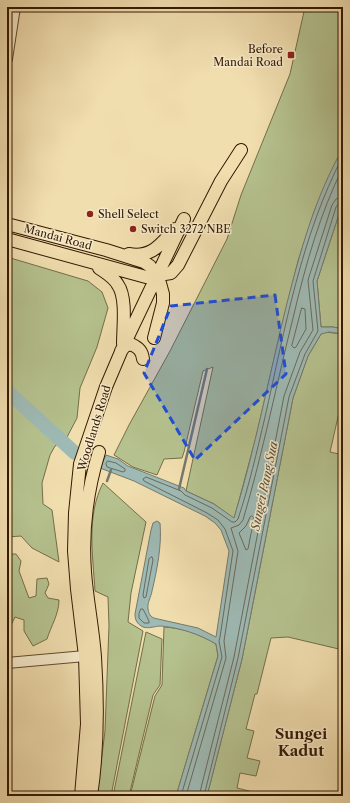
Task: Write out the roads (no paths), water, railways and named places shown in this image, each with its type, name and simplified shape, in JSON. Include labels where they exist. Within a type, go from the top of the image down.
[{"type":"main road","points":[[156,275],[171,272],[178,265],[221,181],[241,150]]},
{"type":"main road","name":"Woodlands Road","points":[[81,796],[87,724],[85,656],[74,551],[75,513],[80,464],[106,387],[122,349],[184,219],[159,246],[150,252],[142,254]]},
{"type":"main road","name":"Mandai Road","points":[[7,224],[108,251]]},
{"type":"main road","points":[[108,251],[134,255],[153,254],[162,250],[175,238]]},
{"type":"main road","name":"Mandai Road","points":[[7,239],[146,277],[156,275]]},
{"type":"main road","points":[[108,251],[144,262],[150,266],[156,275],[162,287],[162,302],[154,338]]},
{"type":"main road","points":[[88,261],[108,274],[119,286],[123,297],[124,308],[122,349]]},
{"type":"main road","points":[[122,349],[131,344],[142,352],[143,359]]},
{"type":"main road","name":"Woodlands Road","points":[[91,796],[96,750],[97,698],[95,655],[85,571],[85,550],[86,511],[94,468],[99,452]]},
{"type":"street","points":[[7,59],[15,7]]},
{"type":"street","points":[[7,663],[85,656]]},
{"type":"water","name":"Sungei Pang Sua","points":[[343,148],[343,202],[317,281],[321,327],[343,329],[343,334],[329,332],[321,334],[308,356],[293,398],[242,659],[207,796],[176,796],[218,656],[216,644],[203,637],[183,630],[168,627],[161,626],[145,628],[139,625],[135,618],[153,523],[157,521],[160,523],[160,549],[148,607],[150,615],[154,618],[198,628],[216,637],[229,551],[221,530],[215,523],[205,516],[134,481],[100,468],[106,455],[118,459],[128,466],[184,488],[186,491],[214,504],[234,518],[249,466],[286,307],[303,245],[316,205]]},
{"type":"waterway","points":[[179,489],[207,369]]},
{"type":"waterway","points":[[7,391],[75,453]]},
{"type":"waterway","points":[[107,481],[111,470]]},
{"type":"place","name":"Before Mandai Road","points":[[291,55]]},
{"type":"place","name":"Shell Select","points":[[90,214]]},
{"type":"place","name":"Switch 3272 NBE","points":[[133,229]]},
{"type":"district","name":"Sungei Kadut","points":[[301,742]]}]
